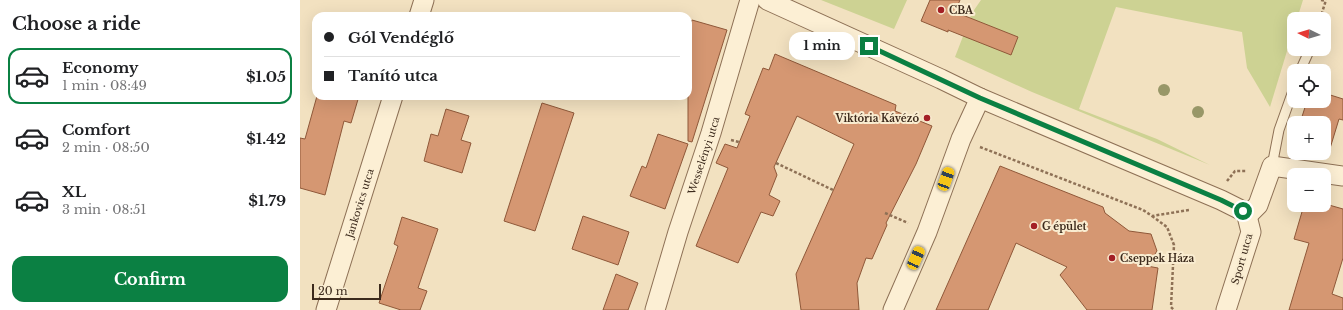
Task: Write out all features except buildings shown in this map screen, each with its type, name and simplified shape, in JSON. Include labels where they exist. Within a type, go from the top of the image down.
[{"type":"street","points":[[420,12],[424,0]]},
{"type":"street","name":"Wesselényi utca","points":[[655,310],[678,232],[711,133],[750,0]]},
{"type":"street","points":[[767,0],[980,98],[1221,200],[1243,211],[1247,216],[1258,205],[1272,166],[1343,176]]},
{"type":"street","points":[[893,310],[927,232],[961,139],[980,98]]},
{"type":"street","name":"Jankovics utca","points":[[326,310],[392,100]]},
{"type":"street","name":"Sport utca","points":[[1226,310],[1251,232],[1247,216]]},
{"type":"lane","points":[[1272,166],[1280,130],[1287,108]]},
{"type":"path","points":[[1321,0],[1326,1],[1322,12]]},
{"type":"path","points":[[961,139],[1143,210],[1167,228],[1174,245],[1171,307],[1174,310]]},
{"type":"path","points":[[776,163],[833,190]]},
{"type":"path","points":[[1221,200],[1226,181],[1235,171],[1258,172],[1272,166]]},
{"type":"path","points":[[1152,216],[1190,210]]},
{"type":"green space","points":[[821,0],[907,0],[894,29]]},
{"type":"green space","points":[[981,0],[1303,0],[1299,12],[1287,12],[1287,51],[1270,107],[1247,68],[1242,32],[1116,7],[1079,109],[1157,139],[1210,165],[1032,92],[955,57],[972,13]]},
{"type":"place","name":"CBA","points":[[941,10]]},
{"type":"place","name":"Viktória Kávézó","points":[[927,118]]},
{"type":"place","name":"G épület","points":[[1034,226]]},
{"type":"place","name":"Cseppek Háza","points":[[1112,258]]},
{"type":"route","points":[[869,46],[980,98],[1221,200],[1243,211]]}]
